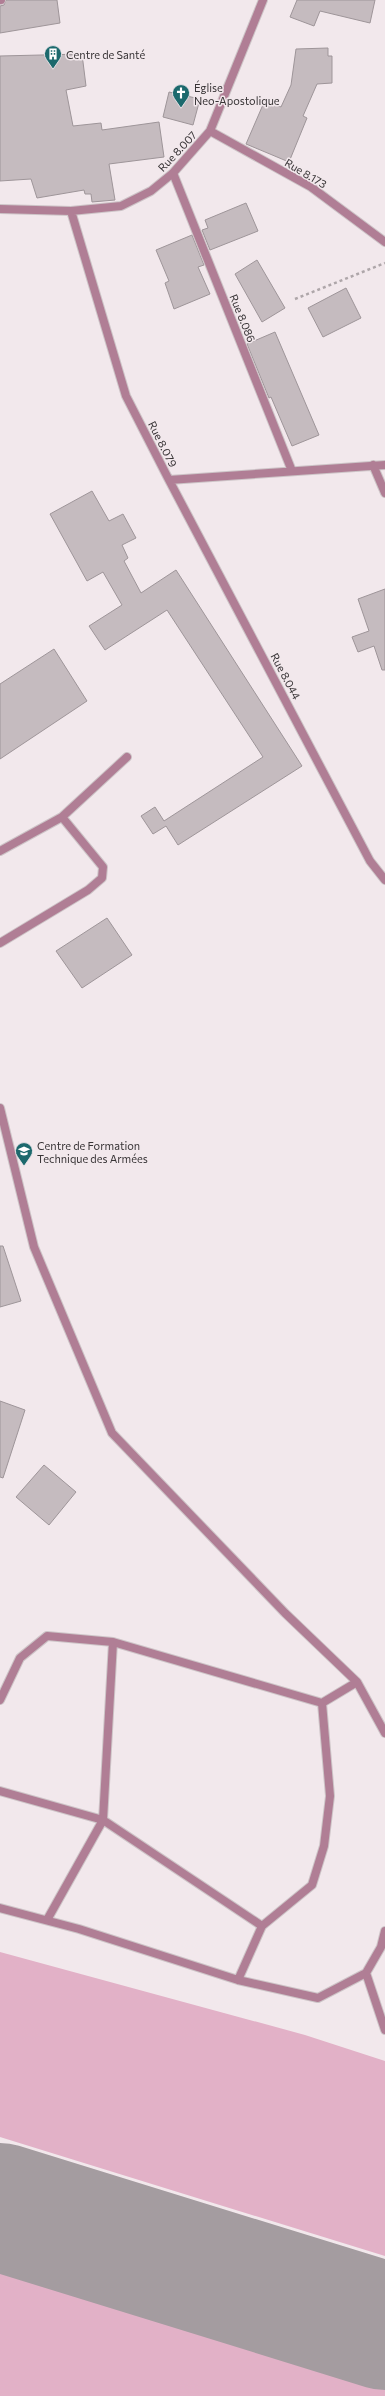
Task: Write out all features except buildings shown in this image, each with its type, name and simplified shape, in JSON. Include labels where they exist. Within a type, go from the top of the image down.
[{"type":"street","name":"Rue 8.007","points":[[0,209],[71,211],[121,206],[151,191],[173,173],[210,131],[263,0]]},
{"type":"street","name":"Rue 8.173","points":[[210,131],[311,187],[385,242]]},
{"type":"street","name":"Rue 8.086","points":[[173,173],[292,471]]},
{"type":"street","name":"Rue 8.079","points":[[71,211],[126,396],[169,480],[385,465]]},
{"type":"street","points":[[373,465],[385,493]]},
{"type":"street","name":"Rue 8.044","points":[[169,480],[370,861],[385,880]]},
{"type":"street","points":[[0,851],[62,817],[127,757]]},
{"type":"street","points":[[0,943],[88,890],[102,878],[103,867],[62,817]]},
{"type":"street","points":[[0,1108],[34,1247],[112,1433],[285,1613],[357,1682],[385,1733]]},
{"type":"street","points":[[0,1700],[20,1658],[47,1636],[113,1642],[322,1703],[357,1682]]},
{"type":"street","points":[[47,1920],[103,1820],[113,1642]]},
{"type":"street","points":[[238,1980],[262,1926],[312,1885],[324,1846],[330,1796],[322,1703]]},
{"type":"street","points":[[0,1791],[103,1820],[262,1926]]},
{"type":"street","points":[[0,1908],[79,1929],[238,1980],[318,1998],[366,1972],[381,1947],[385,1931]]},
{"type":"street","points":[[366,1972],[385,2030]]},
{"type":"path","points":[[295,299],[385,263]]},
{"type":"shaded area","points":[[0,1952],[305,2035],[385,2061],[385,2256],[0,2137]]},
{"type":"shaded area","points":[[0,2265],[385,2385],[385,2396],[0,2396]]},
{"type":"runway","points":[[0,2207],[385,2326]]},
{"type":"place","name":"Centre de Santé","points":[[53,69]]},
{"type":"place","name":"Église Neo-Apostolique","points":[[181,108]]},
{"type":"place","name":"Centre de Formation Technique des Armées","points":[[24,1166]]}]
